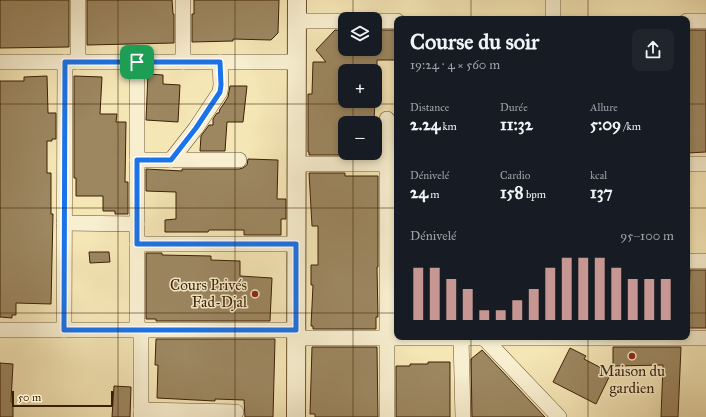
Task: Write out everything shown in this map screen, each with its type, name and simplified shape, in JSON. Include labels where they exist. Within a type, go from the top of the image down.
[{"type":"street","points":[[64,330],[64,223],[72,62],[78,0]]},
{"type":"street","points":[[182,0],[183,62]]},
{"type":"street","points":[[296,417],[297,0]]},
{"type":"street","points":[[553,0],[553,16]]},
{"type":"street","points":[[690,20],[706,20]]},
{"type":"street","points":[[297,21],[338,21]]},
{"type":"street","points":[[382,21],[394,21]]},
{"type":"street","points":[[0,62],[297,62]]},
{"type":"street","points":[[137,62],[137,244],[141,413],[236,412]]},
{"type":"street","points":[[171,160],[196,128],[220,92],[220,62]]},
{"type":"street","points":[[387,119],[392,164],[392,257],[387,338],[387,417]]},
{"type":"street","points":[[137,160],[239,160]]},
{"type":"street","points":[[296,164],[392,164]]},
{"type":"street","points":[[690,164],[706,164]]},
{"type":"street","points":[[64,223],[137,224]]},
{"type":"street","points":[[137,244],[296,244]]},
{"type":"street","points":[[690,261],[706,261]]},
{"type":"street","points":[[0,330],[139,329],[394,338]]},
{"type":"street","points":[[690,338],[706,338]]},
{"type":"street","points":[[461,340],[462,417]]},
{"type":"street","points":[[485,340],[559,417]]},
{"type":"building","points":[[0,0],[69,0],[69,47],[0,48]]},
{"type":"building","points":[[87,0],[172,0],[174,14],[174,43],[87,45]]},
{"type":"building","points":[[194,0],[279,0],[278,33],[271,40],[233,39],[233,41],[192,42],[192,14],[194,14]]},
{"type":"building","points":[[335,30],[338,30],[338,56],[382,56],[382,30],[394,30],[394,60],[377,60],[377,64],[338,64],[338,108],[375,108],[374,116],[338,116],[338,155],[309,155],[308,94],[312,94],[313,62],[326,62],[316,50]]},
{"type":"building","points":[[690,30],[706,30],[706,152],[690,153]]},
{"type":"building","points":[[148,74],[163,75],[163,84],[180,85],[178,122],[146,120]]},
{"type":"building","points":[[47,76],[48,113],[56,113],[56,139],[47,141],[47,173],[51,173],[51,214],[53,214],[51,304],[16,303],[16,315],[12,315],[12,318],[0,317],[0,81],[24,81],[24,77]]},
{"type":"building","points":[[74,76],[102,77],[100,114],[117,114],[116,122],[126,122],[125,182],[128,182],[128,214],[115,214],[115,211],[103,211],[103,196],[76,196],[76,178],[74,178]]},
{"type":"building","points":[[230,86],[247,86],[243,122],[227,122],[225,151],[200,151],[201,136],[209,125],[213,125],[213,119],[217,113],[219,113],[228,97]]},
{"type":"building","points":[[248,159],[278,160],[277,199],[286,199],[286,219],[281,219],[281,235],[244,235],[244,230],[165,232],[165,220],[176,219],[176,192],[146,191],[146,169],[182,171],[182,169],[239,169],[247,165]]},
{"type":"building","points":[[309,173],[345,173],[345,176],[378,176],[378,317],[376,317],[376,329],[313,329],[313,326],[311,326],[313,285],[311,285],[311,265],[318,265],[318,226],[312,226]]},
{"type":"building","points":[[89,252],[109,252],[110,262],[90,263]]},
{"type":"building","points":[[146,253],[162,253],[162,255],[211,256],[211,260],[240,261],[240,276],[272,278],[270,321],[156,321],[156,319],[146,319]]},
{"type":"building","points":[[690,270],[706,270],[706,328],[690,328]]},
{"type":"building","points":[[156,339],[275,339],[273,417],[245,417],[244,400],[215,399],[215,401],[157,398],[158,365],[155,365]]},
{"type":"building","points":[[312,347],[377,347],[378,417],[315,417],[315,414],[310,414]]},
{"type":"building","points":[[613,347],[681,347],[678,417],[661,417],[663,365],[613,366]]},
{"type":"building","points":[[570,348],[586,356],[584,359],[611,373],[596,404],[553,382]]},
{"type":"building","points":[[482,350],[545,417],[472,417],[471,359]]},
{"type":"building","points":[[428,362],[450,362],[450,417],[396,417],[396,366],[428,364]]},
{"type":"building","points":[[0,363],[13,364],[11,402],[13,402],[13,417],[0,417]]},
{"type":"building","points":[[114,386],[131,387],[130,417],[112,417]]},
{"type":"place","name":"Cours Privés Fad-Djal","points":[[255,294]]},
{"type":"place","name":"Maison du gardien","points":[[632,356]]},
{"type":"route","points":[[65,62],[137,62],[220,62],[221,85],[220,92],[196,128],[171,160],[137,160],[137,244],[296,244],[296,330],[64,330],[65,62]]}]
